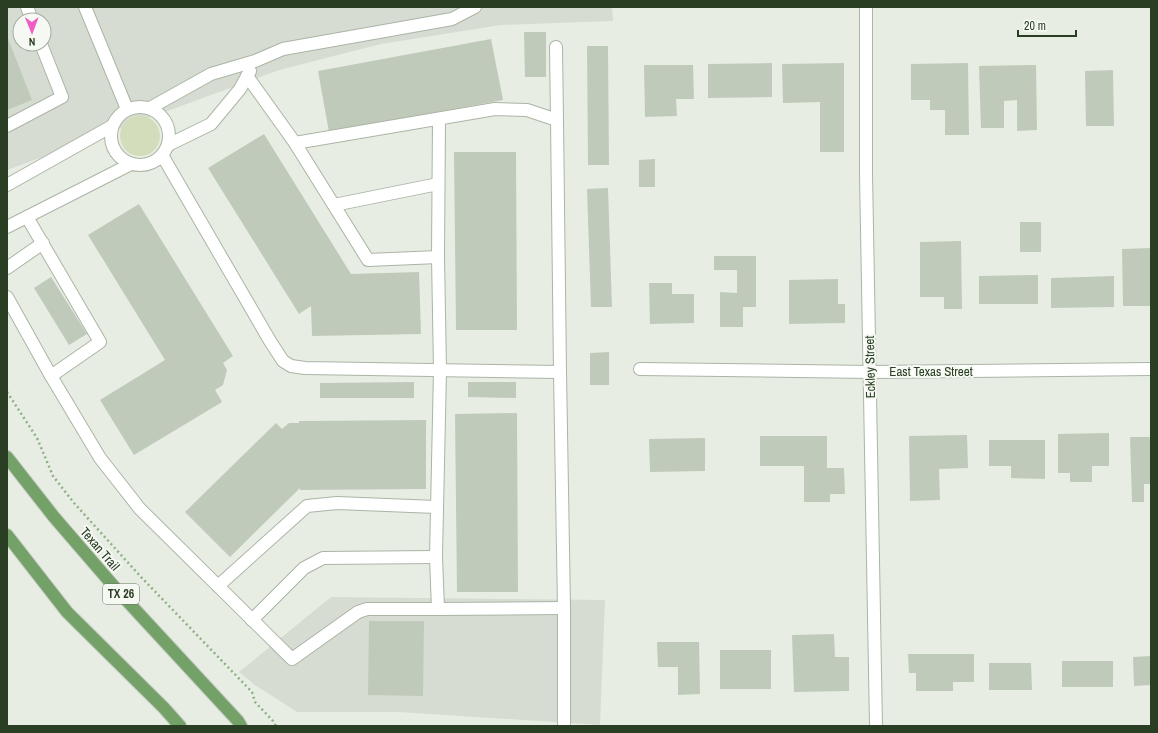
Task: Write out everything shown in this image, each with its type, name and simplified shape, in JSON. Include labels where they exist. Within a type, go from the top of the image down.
[{"type":"main road","name":"Texan Trail","points":[[7,457],[54,517],[118,590],[242,726]]},
{"type":"main road","points":[[7,535],[67,612],[168,712],[180,726]]},
{"type":"street","points":[[85,7],[127,109]]},
{"type":"street","points":[[150,108],[211,74],[255,61],[283,49],[452,19],[476,7]]},
{"type":"street","name":"Eckley Street","points":[[866,7],[866,174],[876,726]]},
{"type":"street","points":[[556,47],[564,608],[564,726]]},
{"type":"street","points":[[7,126],[62,97],[44,52]]},
{"type":"street","points":[[255,61],[240,90],[211,124],[165,150],[153,162],[142,165],[131,164],[120,158],[113,149],[110,138],[112,126],[118,116],[127,109],[138,106],[150,108],[160,113],[167,123],[170,134],[165,150],[270,341],[283,361],[291,366],[305,368],[560,372]]},
{"type":"street","points":[[247,76],[295,143],[368,260],[438,257]]},
{"type":"street","points":[[295,143],[495,110],[527,110],[557,120]]},
{"type":"street","points":[[438,609],[436,507],[440,370],[438,257],[439,119]]},
{"type":"street","points":[[7,185],[112,126]]},
{"type":"street","points":[[7,227],[131,164]]},
{"type":"street","points":[[334,205],[438,184]]},
{"type":"street","points":[[27,217],[100,342],[51,376]]},
{"type":"street","points":[[7,268],[43,243]]},
{"type":"street","points":[[7,297],[51,376],[100,458],[140,509],[292,660],[358,612],[367,609],[564,608]]},
{"type":"street","name":"East Texas Street","points":[[640,369],[870,372],[1151,369]]},
{"type":"street","points":[[218,586],[307,506],[337,503],[436,507]]},
{"type":"street","points":[[252,620],[304,568],[324,558],[436,557]]},
{"type":"path","points":[[7,392],[37,438],[53,476],[74,503],[140,577],[252,692],[255,702],[276,726]]},
{"type":"shaded area","points":[[7,7],[612,7],[613,21],[501,25],[381,44],[279,70],[7,170]]},
{"type":"shaded area","points":[[331,597],[605,600],[600,725],[400,712],[297,712],[255,685],[239,672]]},
{"type":"green space","points":[[144,116],[151,119],[157,125],[160,136],[159,144],[151,153],[144,156],[136,156],[129,153],[121,144],[120,132],[123,125],[132,117]]},
{"type":"building","points":[[524,32],[546,32],[546,77],[525,77]]},
{"type":"building","points":[[7,36],[32,100],[7,110]]},
{"type":"building","points":[[491,39],[503,100],[329,132],[318,71]]},
{"type":"building","points":[[587,46],[608,46],[609,165],[588,165]]},
{"type":"building","points":[[772,63],[772,97],[708,98],[708,64]]},
{"type":"building","points":[[844,63],[844,152],[820,152],[820,102],[783,103],[782,64]]},
{"type":"building","points":[[968,63],[969,135],[945,135],[945,110],[930,110],[930,100],[911,100],[911,64]]},
{"type":"building","points":[[644,65],[693,65],[694,99],[676,99],[677,116],[645,117]]},
{"type":"building","points":[[1036,65],[1037,130],[1017,131],[1017,100],[1004,101],[1004,128],[981,128],[979,66]]},
{"type":"building","points":[[1113,70],[1114,126],[1086,126],[1085,71]]},
{"type":"building","points":[[264,134],[351,274],[419,272],[421,334],[312,336],[311,306],[299,314],[208,168]]},
{"type":"building","points":[[454,152],[516,152],[517,330],[456,330]]},
{"type":"building","points":[[655,159],[655,187],[639,187],[639,160]]},
{"type":"building","points":[[608,188],[612,307],[591,307],[587,189]]},
{"type":"building","points":[[139,204],[233,356],[223,363],[227,370],[223,385],[215,390],[222,402],[134,455],[100,400],[165,360],[88,235]]},
{"type":"building","points":[[1020,222],[1041,222],[1041,252],[1020,252]]},
{"type":"building","points":[[961,241],[962,309],[944,309],[944,297],[920,297],[920,242]]},
{"type":"building","points":[[1151,248],[1151,306],[1123,306],[1122,249]]},
{"type":"building","points":[[714,256],[756,256],[756,307],[743,307],[743,327],[720,327],[720,292],[737,293],[737,270],[714,270]]},
{"type":"building","points":[[1038,275],[1038,304],[979,304],[979,276]]},
{"type":"building","points":[[1114,276],[1114,307],[1051,308],[1051,278]]},
{"type":"building","points":[[51,277],[87,334],[69,345],[34,288]]},
{"type":"building","points":[[838,279],[838,304],[845,304],[845,323],[789,324],[789,280]]},
{"type":"building","points":[[649,283],[672,283],[672,294],[694,294],[694,323],[650,324]]},
{"type":"building","points":[[609,352],[609,385],[590,385],[590,353]]},
{"type":"building","points":[[414,382],[414,398],[320,398],[320,383]]},
{"type":"building","points":[[468,382],[516,382],[516,398],[468,397]]},
{"type":"building","points":[[517,413],[518,592],[457,592],[455,414]]},
{"type":"building","points":[[426,420],[426,489],[300,490],[300,488],[230,557],[185,512],[276,423],[282,429],[289,423],[299,423],[299,421]]},
{"type":"building","points":[[1109,433],[1109,466],[1092,466],[1092,482],[1070,482],[1070,473],[1058,473],[1058,434]]},
{"type":"building","points":[[967,435],[968,468],[939,469],[940,500],[910,501],[909,436]]},
{"type":"building","points":[[760,436],[827,436],[827,468],[844,468],[845,494],[830,494],[830,502],[804,502],[804,466],[760,466]]},
{"type":"building","points":[[1130,437],[1151,437],[1151,484],[1144,484],[1144,502],[1132,502]]},
{"type":"building","points":[[705,438],[705,471],[650,472],[649,439]]},
{"type":"building","points":[[989,440],[1045,440],[1045,479],[1011,478],[1011,466],[989,466]]},
{"type":"building","points":[[369,621],[424,621],[423,696],[368,695]]},
{"type":"building","points":[[834,634],[835,657],[849,657],[849,691],[794,692],[792,635]]},
{"type":"building","points":[[657,642],[699,642],[700,694],[678,695],[678,667],[658,667]]},
{"type":"building","points":[[720,650],[771,650],[771,689],[720,689]]},
{"type":"building","points":[[908,654],[974,654],[974,682],[953,682],[953,691],[916,691],[916,673],[909,673]]},
{"type":"building","points":[[1151,656],[1151,685],[1134,686],[1133,657]]},
{"type":"building","points":[[1062,661],[1113,661],[1113,687],[1062,687]]},
{"type":"building","points":[[989,663],[1031,663],[1032,690],[989,690]]}]
